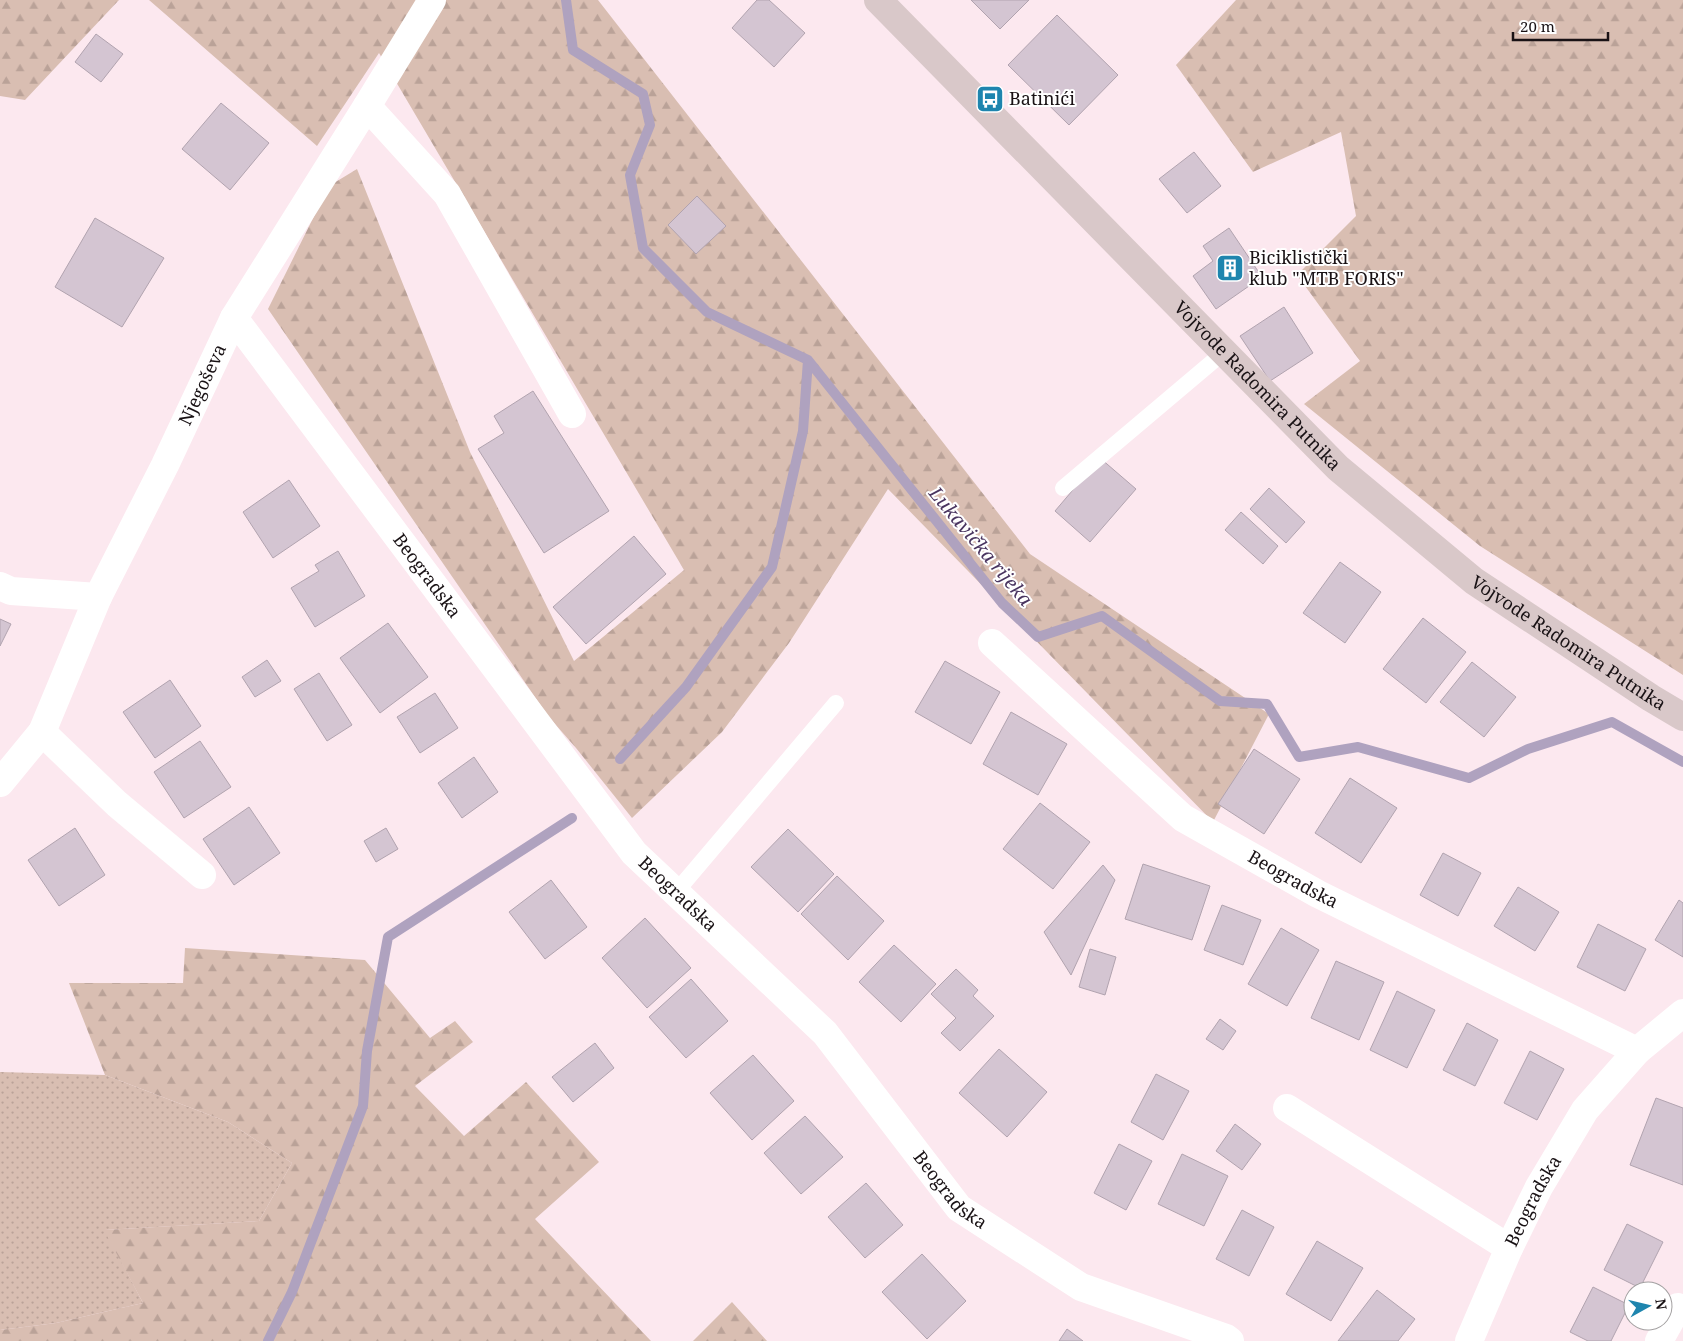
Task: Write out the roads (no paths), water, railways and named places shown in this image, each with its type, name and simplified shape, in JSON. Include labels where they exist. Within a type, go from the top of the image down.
[{"type":"main road","name":"Vojvode Radomira Putnika","points":[[878,0],[1338,468],[1474,581],[1683,717]]},
{"type":"street","name":"Njegoševa","points":[[0,783],[42,732],[98,597],[234,318],[432,0]]},
{"type":"street","points":[[367,106],[447,194],[572,414]]},
{"type":"street","name":"Beogradska","points":[[234,318],[634,853],[825,1033],[959,1208],[1080,1287],[1230,1341]]},
{"type":"street","points":[[0,586],[12,591],[98,597]]},
{"type":"street","name":"Beogradska","points":[[992,643],[1183,818],[1318,894],[1637,1051]]},
{"type":"street","points":[[42,732],[117,804],[202,875]]},
{"type":"street","name":"Beogradska","points":[[1469,1341],[1509,1248],[1539,1187],[1585,1110],[1637,1051],[1683,1013]]},
{"type":"street","points":[[1287,1108],[1509,1248]]},
{"type":"street","points":[[1659,1341],[1678,1307]]},
{"type":"lane","points":[[1063,488],[1224,352]]},
{"type":"lane","points":[[676,892],[836,702]]},
{"type":"waterway","name":"Lukavička rijeka","points":[[566,0],[573,50],[643,94],[650,125],[630,175],[643,248],[707,312],[808,360],[1002,603],[1038,637],[1102,616],[1220,701],[1267,704],[1299,757],[1358,747],[1469,778],[1528,749],[1612,722],[1683,762]]},
{"type":"waterway","points":[[620,759],[686,687],[772,567],[803,431],[808,360]]},
{"type":"waterway","points":[[268,1341],[292,1292],[363,1106],[367,1051],[388,937],[572,818]]},
{"type":"place","name":"Batinići","points":[[990,99]]},
{"type":"place","name":"Biciklistički klub \"MTB FORIS\"","points":[[1230,268]]}]
